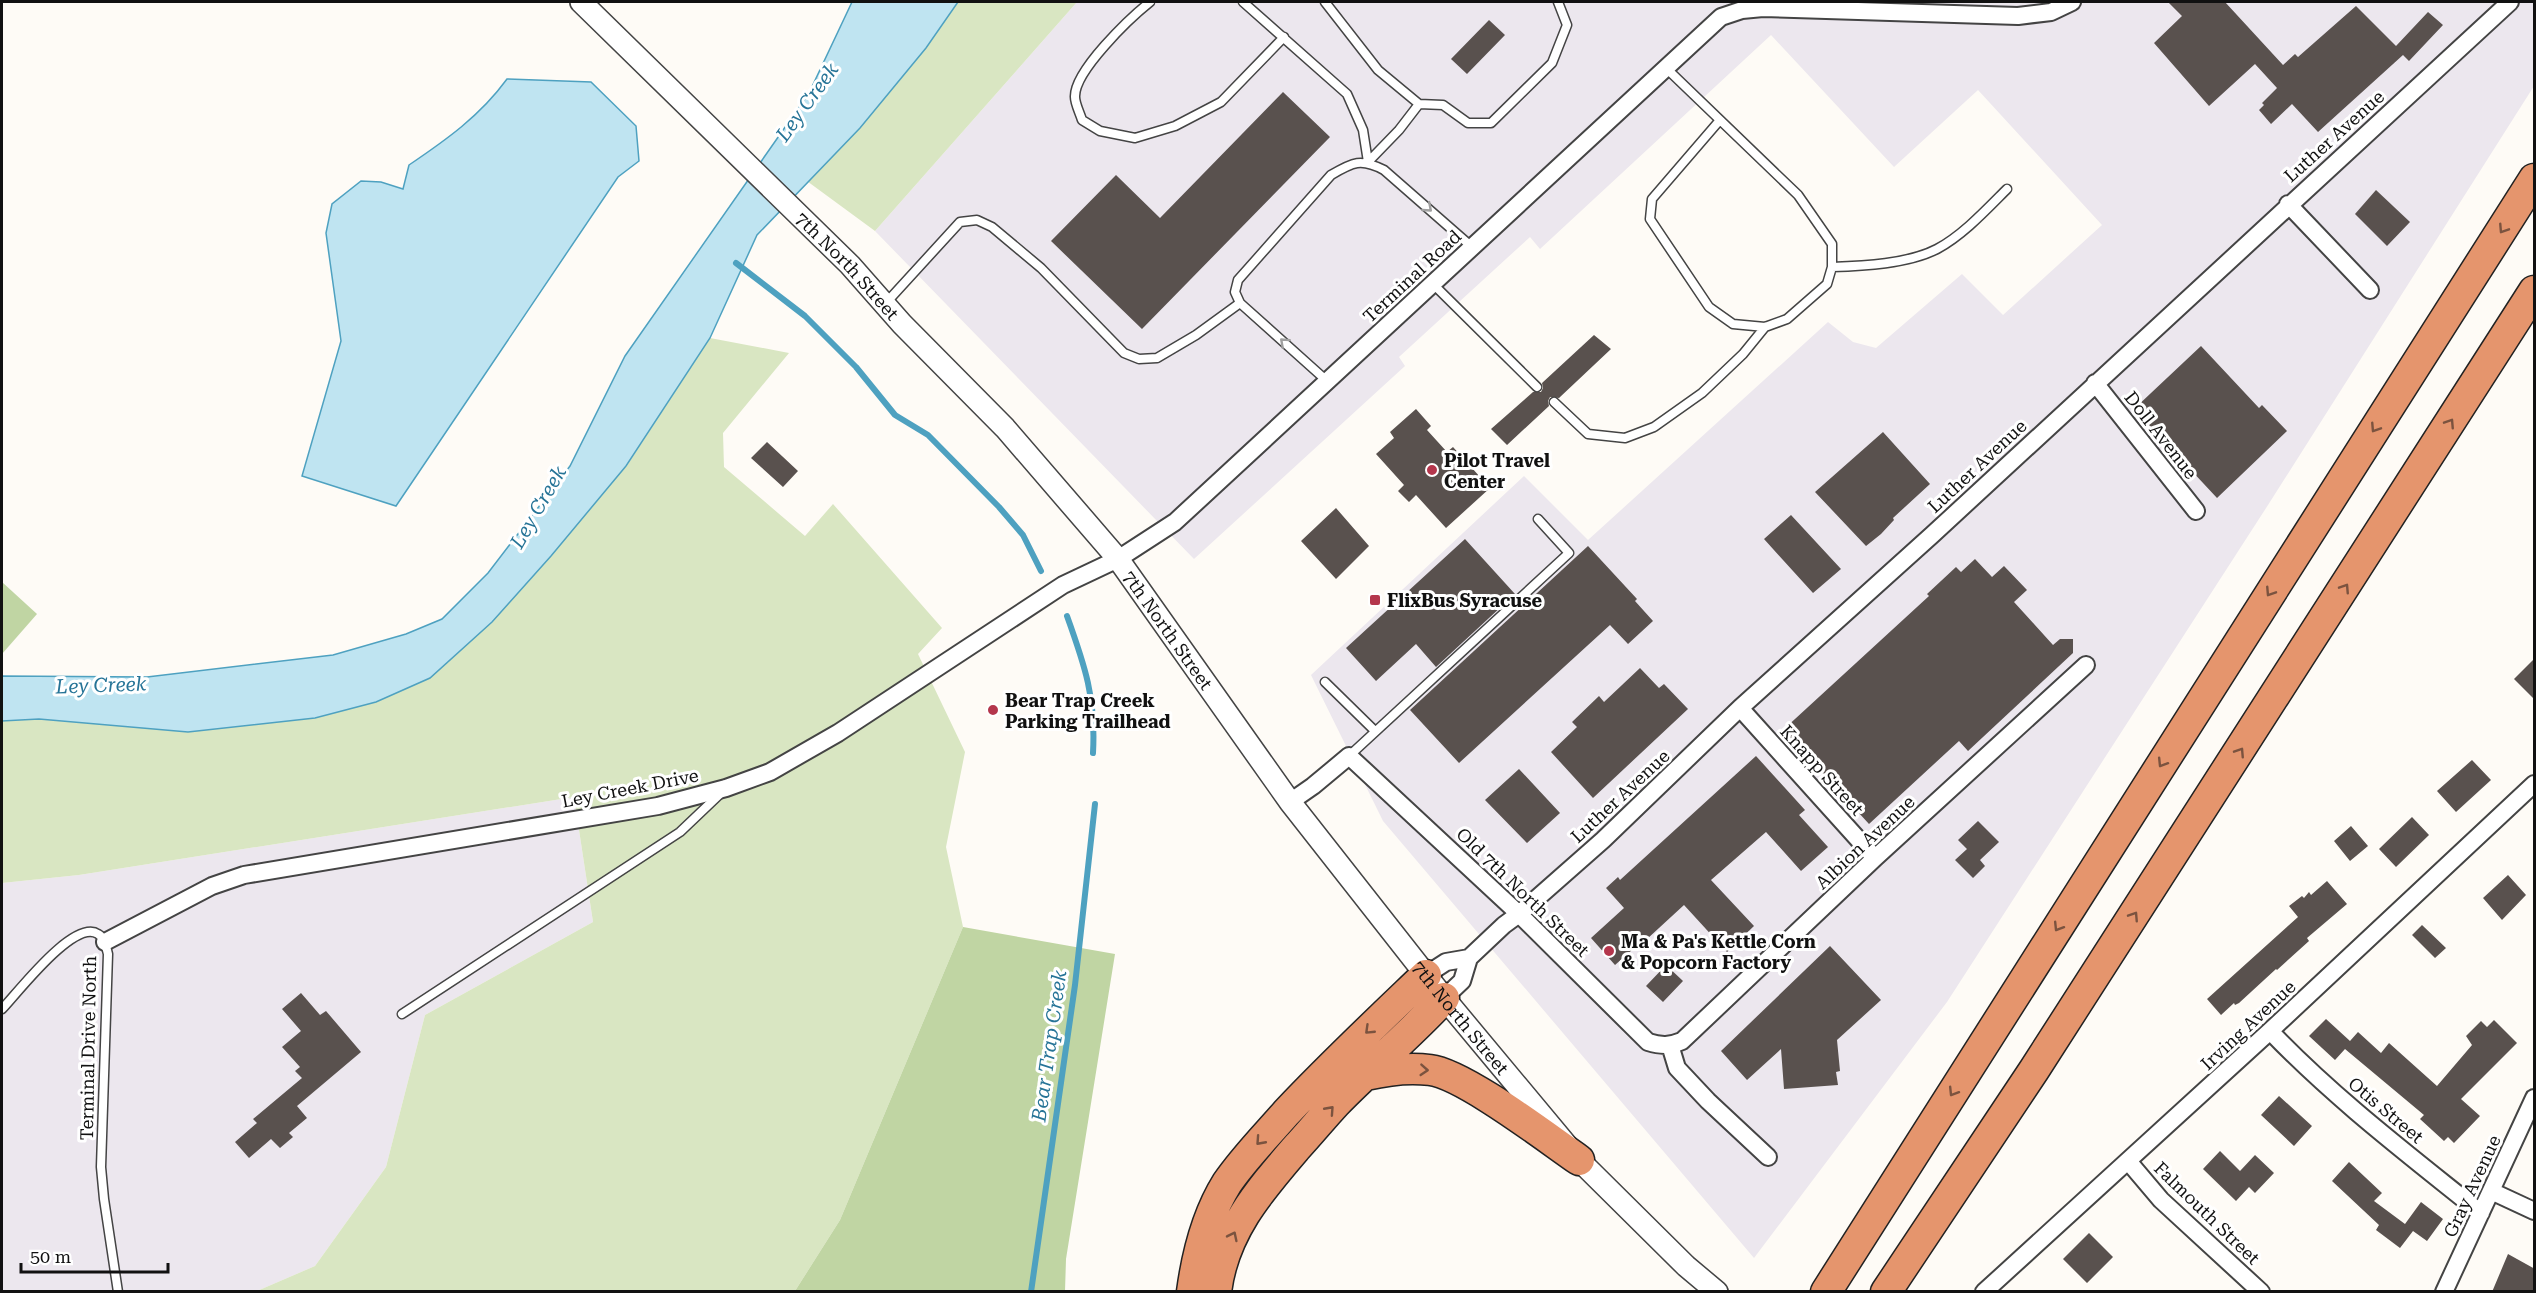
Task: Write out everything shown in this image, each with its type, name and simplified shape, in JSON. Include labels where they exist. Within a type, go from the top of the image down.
[{"type":"highway","points":[[1830,1284],[2535,179]]},
{"type":"highway","points":[[1886,1292],[2102,965],[2535,291]]},
{"type":"highway","points":[[1911,1292],[2102,965]]},
{"type":"highway","points":[[1192,1292],[1196,1264],[1209,1222],[1228,1183],[1255,1147],[1300,1098],[1426,975]]},
{"type":"highway","points":[[1216,1292],[1218,1276],[1231,1238],[1257,1193],[1337,1102],[1405,1039],[1444,998]]},
{"type":"highway","points":[[1366,1075],[1392,1069],[1431,1070],[1446,1074],[1481,1094],[1579,1160]]},
{"type":"street","name":"7th North Street","points":[[581,2],[793,208],[1005,429],[1118,559],[1290,802],[1444,998],[1579,1160],[1686,1266],[1717,1292]]},
{"type":"street","points":[[1726,8],[1742,10],[1871,6],[1944,7],[2018,16],[2050,12],[2072,2]]},
{"type":"street","name":"Luther Avenue","points":[[1444,998],[1462,981],[1469,958],[1504,925],[1603,840],[1740,708],[2510,2]]},
{"type":"street","name":"Terminal Road","points":[[1118,559],[1175,522],[1472,248],[1726,8]]},
{"type":"street","points":[[2288,204],[2370,290]]},
{"type":"street","name":"Doll Avenue","points":[[2095,383],[2196,510]]},
{"type":"street","name":"Ley Creek Drive","points":[[105,942],[212,886],[244,875],[658,806],[726,788],[770,772],[828,738],[1063,585],[1118,559]]},
{"type":"street","name":"Albion Avenue","points":[[1670,1045],[1682,1041],[1875,858],[2086,665]]},
{"type":"street","name":"Knapp Street","points":[[1740,708],[1875,858]]},
{"type":"street","points":[[1290,802],[1349,756]]},
{"type":"street","name":"Old 7th North Street","points":[[1349,756],[1519,914],[1648,1042],[1660,1046],[1670,1045]]},
{"type":"street","name":"Irving Avenue","points":[[1984,1292],[2270,1031],[2535,784]]},
{"type":"street","name":"Luther Avenue","points":[[1426,975],[1446,962],[1469,958]]},
{"type":"street","name":"Otis Street","points":[[2270,1031],[2300,1063],[2409,1156],[2481,1213]]},
{"type":"street","points":[[1670,1045],[1677,1068],[1708,1101],[1768,1157]]},
{"type":"street","name":"Gray Avenue","points":[[2444,1292],[2535,1098]]},
{"type":"street","name":"Falmouth Street","points":[[2128,1161],[2161,1200],[2261,1292]]},
{"type":"street","points":[[2491,1191],[2535,1211]]},
{"type":"lane","points":[[1150,2],[1114,35],[1078,79],[1075,97],[1082,120],[1100,131],[1135,138],[1175,126],[1221,102],[1284,38]]},
{"type":"lane","points":[[1243,2],[1347,94],[1363,130],[1368,162]]},
{"type":"lane","points":[[1325,2],[1378,70],[1419,104],[1443,105],[1468,123],[1491,123],[1552,63],[1567,25],[1558,2]]},
{"type":"lane","points":[[1665,67],[1798,195],[1832,244],[1832,267],[1827,284],[1787,319],[1765,327],[1733,324],[1709,307],[1650,219],[1652,199],[1720,120]]},
{"type":"lane","points":[[1368,162],[1399,130],[1419,104]]},
{"type":"lane","points":[[1328,381],[1240,303],[1235,291],[1238,280],[1331,175],[1350,164],[1368,162],[1384,170],[1472,248]]},
{"type":"lane","points":[[1832,267],[1865,266],[1936,250],[1967,227],[2007,189]]},
{"type":"lane","points":[[885,304],[960,222],[977,220],[992,227],[1041,268],[1124,353],[1139,359],[1156,358],[1196,335],[1240,303]]},
{"type":"lane","points":[[1433,284],[1537,387]]},
{"type":"lane","points":[[1554,402],[1588,434],[1625,438],[1654,427],[1702,393],[1743,354],[1765,327]]},
{"type":"lane","points":[[1349,756],[1569,553],[1538,519]]},
{"type":"lane","points":[[1325,682],[1376,731]]},
{"type":"lane","points":[[402,1014],[680,832],[726,788]]},
{"type":"lane","name":"Terminal Drive North","points":[[2,1010],[48,957],[80,935],[94,932],[99,934],[105,942],[108,954],[101,1167],[118,1292]]},
{"type":"shaded area","points":[[1077,2],[2534,2],[2534,86],[2268,505],[1947,1002],[1754,1258],[1383,821],[1311,675],[1524,476],[1588,540],[1828,322],[1853,342],[1876,348],[1962,274],[2003,315],[2102,225],[1978,90],[1894,167],[1771,35],[1540,249],[1530,237],[1399,357],[1405,366],[1194,559],[875,231]]},
{"type":"shaded area","points":[[574,797],[593,922],[425,1015],[386,1167],[315,1266],[257,1291],[2,1291],[2,883],[79,875]]},
{"type":"green space","points":[[958,2],[1077,2],[875,231],[796,173],[860,128],[926,48]]},
{"type":"green space","points":[[710,338],[789,353],[723,433],[724,467],[805,536],[833,504],[942,628],[918,654],[965,752],[946,847],[963,927],[840,1220],[795,1291],[257,1291],[315,1266],[386,1167],[425,1015],[593,922],[574,797],[79,875],[2,883],[2,721],[39,719],[188,732],[315,718],[376,702],[626,467]]},
{"type":"green space","points":[[2,582],[37,614],[2,654]]},
{"type":"green space","points":[[963,927],[1115,954],[1066,1259],[1065,1291],[795,1291],[840,1220]]},
{"type":"water","name":"Ley Creek","points":[[852,2],[958,2],[926,48],[860,128],[757,235],[710,338],[626,466],[492,622],[430,678],[376,702],[315,718],[188,732],[39,719],[2,721],[2,676],[147,677],[333,655],[406,634],[442,619],[488,573],[570,466],[625,356],[809,93]]},
{"type":"water","points":[[507,79],[591,82],[636,126],[639,161],[618,177],[396,506],[302,476],[341,341],[326,233],[332,204],[361,181],[381,182],[403,189],[409,165],[474,116]]},
{"type":"building","points":[[2168,2],[2225,2],[2283,65],[2295,54],[2298,57],[2356,6],[2396,46],[2428,12],[2443,25],[2409,61],[2403,55],[2318,132],[2292,104],[2271,124],[2259,110],[2264,105],[2262,103],[2277,88],[2255,64],[2209,106],[2154,43],[2182,16]]},
{"type":"building","points":[[1489,20],[1505,35],[1467,74],[1451,59]]},
{"type":"building","points":[[1283,92],[1330,137],[1142,329],[1051,241],[1116,175],[1160,218]]},
{"type":"building","points":[[2376,190],[2410,222],[2387,246],[2355,214]]},
{"type":"building","points":[[1594,335],[1611,349],[1559,398],[1550,397],[1549,406],[1507,445],[1491,429],[1533,392],[1541,392],[1542,383]]},
{"type":"building","points":[[2201,346],[2259,408],[2262,405],[2287,431],[2217,498],[2134,409]]},
{"type":"building","name":"Pilot Travel Center","points":[[1416,409],[1431,426],[1427,430],[1447,452],[1453,447],[1490,488],[1446,528],[1416,495],[1409,502],[1398,491],[1404,485],[1376,454],[1394,438],[1390,432]]},
{"type":"building","points":[[1883,432],[1930,484],[1893,518],[1894,520],[1881,534],[1866,546],[1815,492]]},
{"type":"building","points":[[767,442],[798,471],[783,487],[751,458]]},
{"type":"building","points":[[1336,508],[1369,546],[1336,579],[1301,541]]},
{"type":"building","points":[[1791,515],[1841,569],[1813,593],[1764,539]]},
{"type":"building","points":[[1465,539],[1515,594],[1436,667],[1416,644],[1376,681],[1346,648]]},
{"type":"building","points":[[1588,546],[1637,599],[1635,601],[1653,621],[1628,644],[1610,625],[1459,763],[1410,710]]},
{"type":"building","points":[[1975,559],[1992,577],[2004,566],[2027,590],[2014,602],[2053,645],[2060,639],[2073,639],[2073,653],[1968,751],[1959,741],[1869,824],[1783,730],[1929,596],[1927,594],[1956,567],[1961,572]]},
{"type":"building","points":[[2535,658],[2535,700],[2514,679]]},
{"type":"building","points":[[1640,668],[1659,688],[1664,684],[1688,709],[1593,798],[1551,752],[1577,727],[1572,722],[1599,696],[1604,702]]},
{"type":"building","points":[[1756,756],[1805,810],[1799,815],[1828,847],[1801,871],[1766,832],[1711,880],[1754,926],[1727,952],[1684,905],[1634,951],[1632,950],[1615,965],[1591,938],[1624,908],[1606,888],[1618,877],[1620,880]]},
{"type":"building","points":[[2472,760],[2491,780],[2456,812],[2437,791]]},
{"type":"building","points":[[1519,769],[1560,813],[1527,843],[1485,800]]},
{"type":"building","points":[[2412,817],[2429,835],[2396,867],[2379,849]]},
{"type":"building","points":[[1978,821],[1999,842],[1980,860],[1985,866],[1973,878],[1955,860],[1967,849],[1958,840]]},
{"type":"building","points":[[2351,826],[2368,846],[2350,861],[2334,841]]},
{"type":"building","points":[[2508,875],[2526,895],[2502,920],[2483,898]]},
{"type":"building","points":[[2327,881],[2347,904],[2307,938],[2309,941],[2277,970],[2239,1003],[2235,1005],[2234,1003],[2221,1015],[2207,999],[2298,917],[2289,906],[2302,896],[2304,898],[2309,892],[2311,895]]},
{"type":"building","points":[[2422,925],[2446,948],[2435,958],[2412,935]]},
{"type":"building","points":[[1830,946],[1881,1000],[1837,1040],[1840,1071],[1836,1072],[1838,1085],[1784,1089],[1781,1049],[1747,1080],[1721,1051]]},
{"type":"building","points":[[1666,965],[1683,981],[1663,1002],[1646,986]]},
{"type":"building","points":[[301,993],[320,1015],[326,1011],[361,1052],[297,1106],[307,1118],[289,1133],[293,1137],[280,1148],[271,1139],[249,1158],[235,1142],[257,1123],[253,1119],[302,1078],[295,1071],[300,1067],[282,1047],[301,1031],[282,1009]]},
{"type":"building","points":[[2326,1019],[2350,1041],[2358,1032],[2381,1053],[2389,1043],[2437,1086],[2472,1045],[2466,1036],[2481,1021],[2487,1027],[2494,1020],[2517,1043],[2461,1099],[2480,1116],[2454,1143],[2448,1137],[2444,1141],[2420,1119],[2424,1115],[2345,1049],[2335,1060],[2309,1036]]},
{"type":"building","points":[[2279,1096],[2312,1126],[2294,1146],[2261,1115]]},
{"type":"building","points":[[2220,1151],[2240,1171],[2255,1155],[2274,1173],[2255,1193],[2249,1187],[2236,1201],[2203,1169]]},
{"type":"building","points":[[2349,1162],[2382,1193],[2374,1201],[2405,1224],[2421,1202],[2443,1219],[2427,1241],[2413,1231],[2400,1248],[2376,1230],[2379,1225],[2332,1181]]},
{"type":"building","points":[[2089,1233],[2113,1257],[2087,1283],[2063,1259]]},
{"type":"building","points":[[2508,1254],[2535,1269],[2535,1292],[2492,1292]]},
{"type":"waterway","name":"Bear Trap Creek","points":[[736,263],[805,316],[856,367],[895,415],[928,435],[999,507],[1023,535],[1041,571]]},
{"type":"waterway","name":"Bear Trap Creek","points":[[1067,616],[1088,683],[1093,715],[1093,753]]},
{"type":"waterway","name":"Bear Trap Creek","points":[[1031,1292],[1075,985],[1095,804]]},
{"type":"place","name":"Pilot Travel Center","points":[[1432,470]]},
{"type":"place","name":"FlixBus Syracuse","points":[[1375,600]]},
{"type":"place","name":"Bear Trap Creek Parking Trailhead","points":[[993,710]]},
{"type":"place","name":"Ma & Pa's Kettle Corn & Popcorn Factory","points":[[1609,951]]}]
